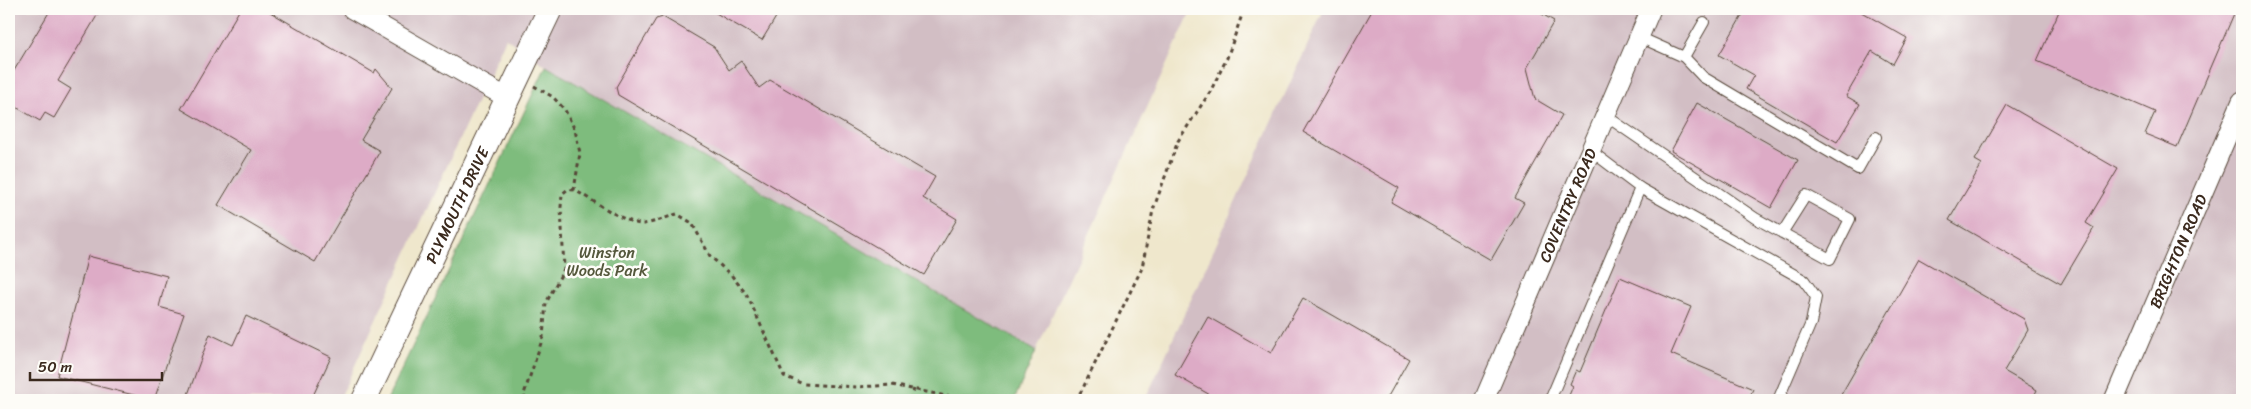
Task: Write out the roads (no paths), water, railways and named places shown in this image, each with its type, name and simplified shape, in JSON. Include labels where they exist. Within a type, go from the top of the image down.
[{"type":"street","points":[[352,9],[509,98]]},
{"type":"street","name":"PLYMOUTH DRIVE","points":[[364,400],[550,9]]},
{"type":"street","name":"COVENTRY ROAD","points":[[1484,400],[1651,9]]},
{"type":"street","name":"BRIGHTON ROAD","points":[[2114,400],[2242,101]]},
{"type":"lane","points":[[1684,57],[1704,22]]},
{"type":"lane","points":[[1639,38],[1684,57],[1703,77],[1858,169],[1876,137]]},
{"type":"lane","points":[[1606,116],[1755,218],[1782,233],[1830,259],[1850,219],[1806,195],[1782,233]]},
{"type":"lane","points":[[1591,151],[1640,188],[1804,280],[1816,297],[1812,323],[1778,400]]},
{"type":"lane","points":[[1550,400],[1640,188]]},
{"type":"park label","name":"Winston Woods Park","points":[[607,261]]}]
